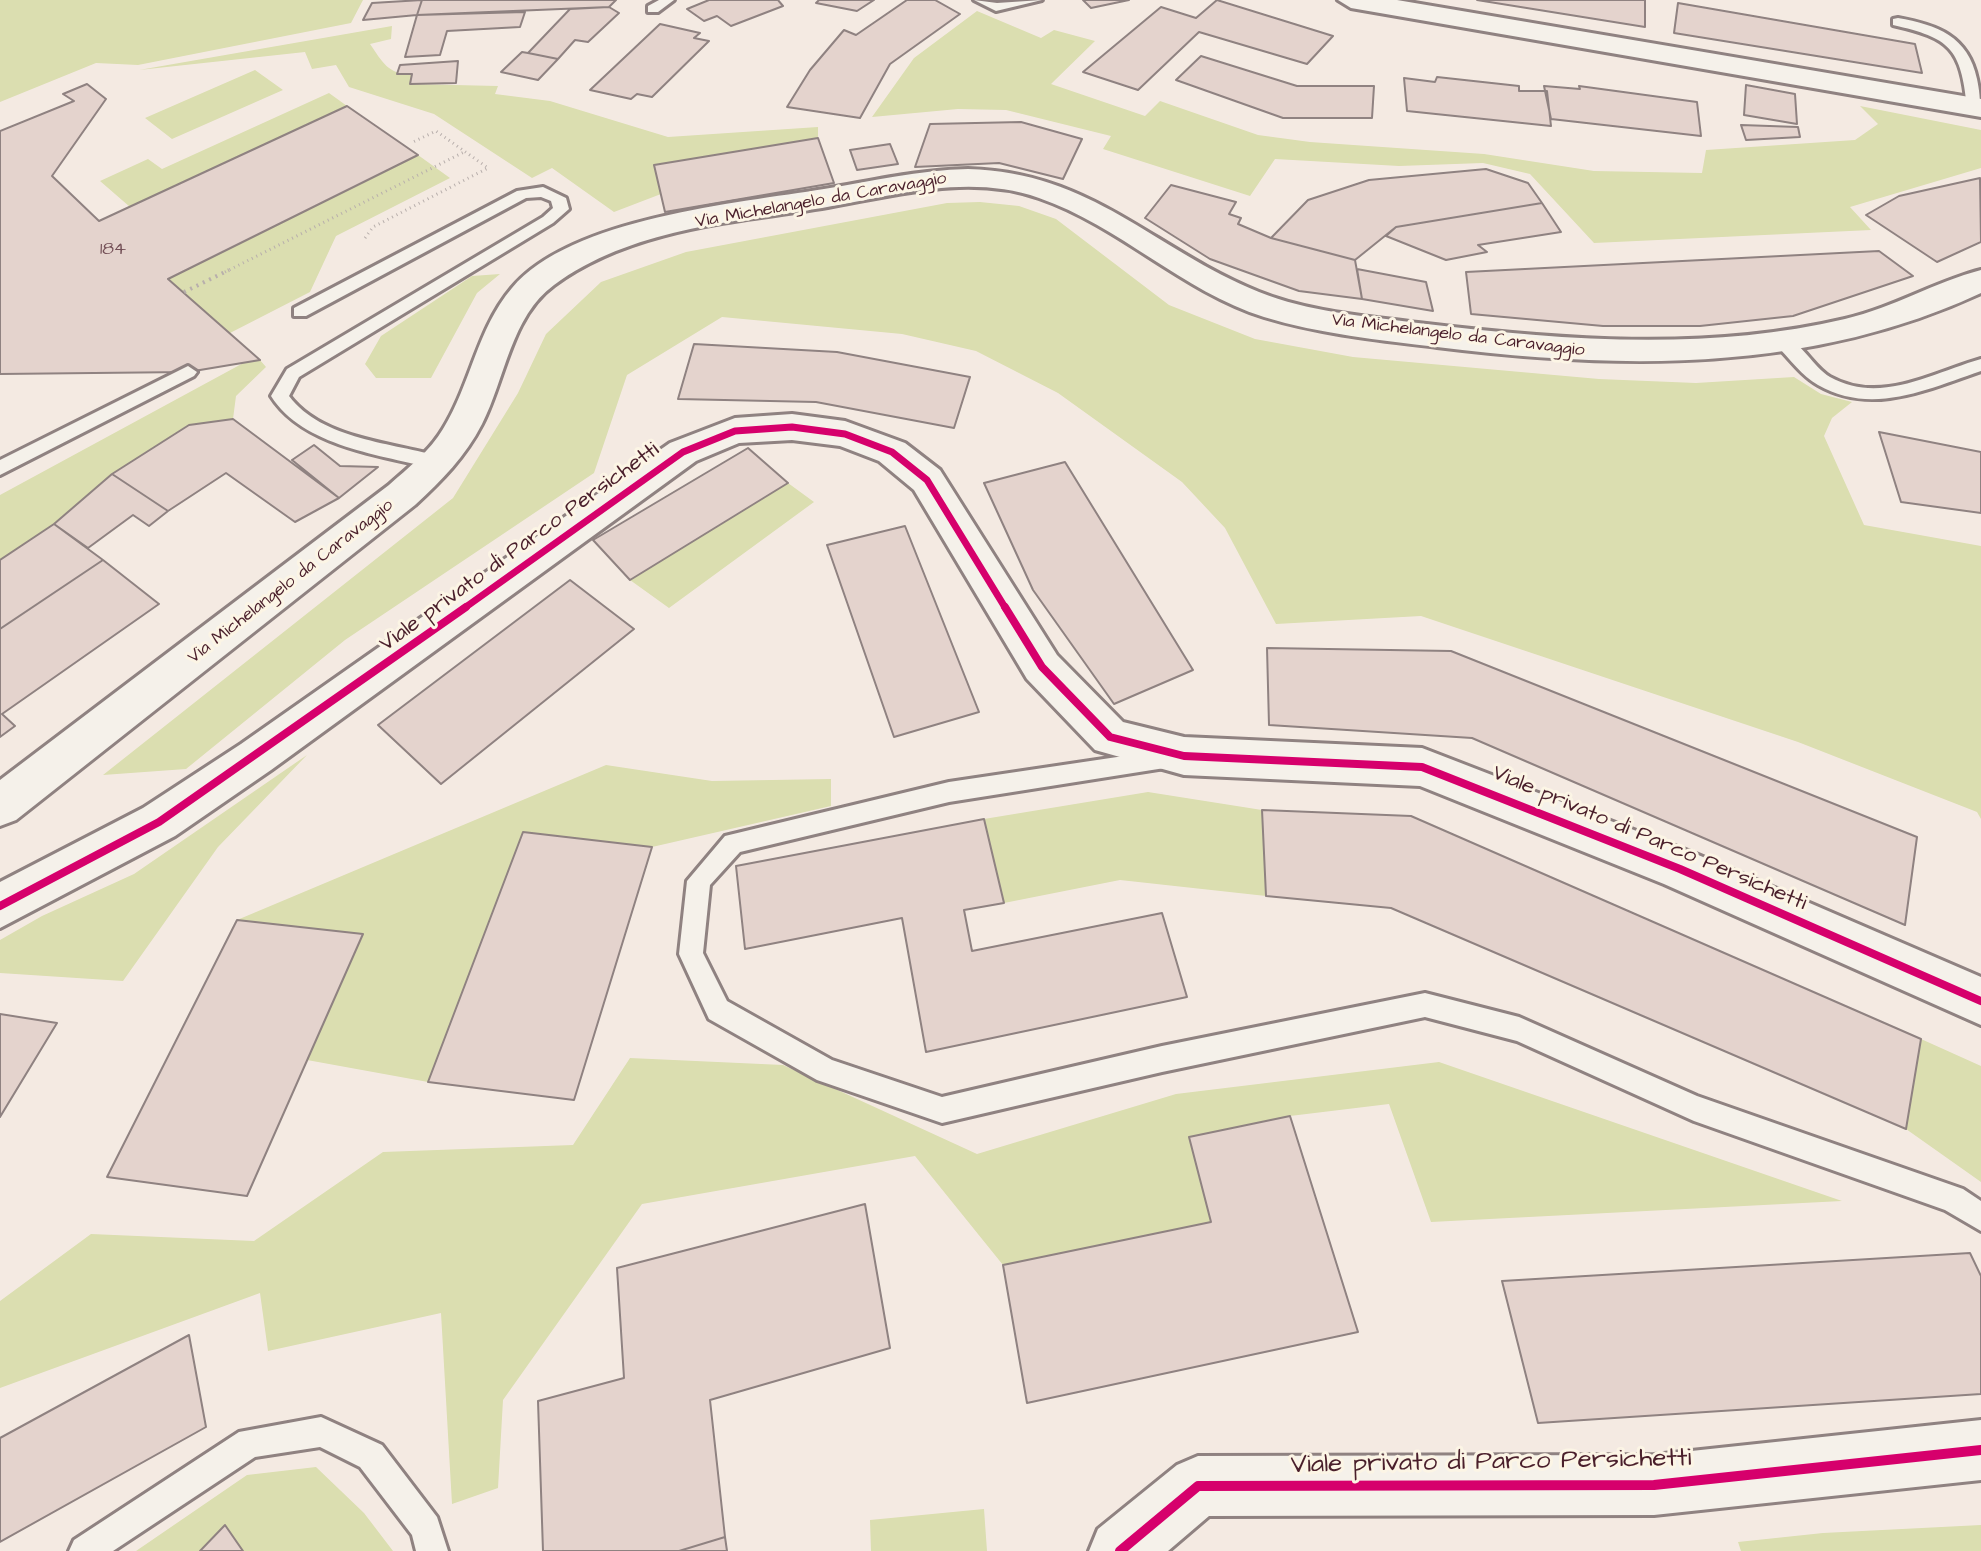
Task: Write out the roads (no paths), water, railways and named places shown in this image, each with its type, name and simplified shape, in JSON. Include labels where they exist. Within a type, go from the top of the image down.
[{"type":"main road","points":[[1351,0],[1977,108]]},
{"type":"main road","name":"Via Michelangelo da Caravaggio","points":[[0,806],[402,495],[436,462],[456,438],[518,303],[536,282],[588,252],[647,232],[802,202],[957,178],[993,179],[1059,194],[1121,226],[1241,299],[1306,317],[1482,342],[1609,353],[1714,350],[1783,342],[1902,314],[1981,280]]},
{"type":"main road","name":"Viale privato di Parco Persichetti","points":[[0,906],[159,822],[367,680],[683,452],[735,431],[792,427],[845,434],[892,452],[927,480],[1042,667],[1110,737],[1184,756],[1422,767],[1680,869],[1981,1001]]},
{"type":"main road","name":"Viale privato di Parco Persichetti","points":[[1120,1551],[1198,1486],[1654,1485],[1981,1450]]},
{"type":"lane","points":[[653,9],[668,0]]},
{"type":"lane","points":[[980,0],[996,7],[1036,0]]},
{"type":"lane","points":[[1898,22],[1943,34],[1959,47],[1970,66],[1977,108]]},
{"type":"lane","points":[[300,312],[522,194],[543,192],[558,198],[561,209],[548,220],[293,373],[284,384],[280,396],[286,410],[310,425],[436,462]]},
{"type":"lane","points":[[1783,342],[1822,380],[1847,391],[1877,396],[1981,365]]},
{"type":"lane","points":[[0,468],[188,372]]},
{"type":"lane","points":[[1184,756],[949,792],[733,843],[699,881],[691,954],[718,1010],[826,1071],[942,1110],[1162,1059],[1425,1005],[1519,1029],[1694,1108],[1953,1199],[1981,1217]]},
{"type":"lane","points":[[85,1551],[250,1443],[321,1432],[371,1456],[426,1528],[432,1551]]}]
